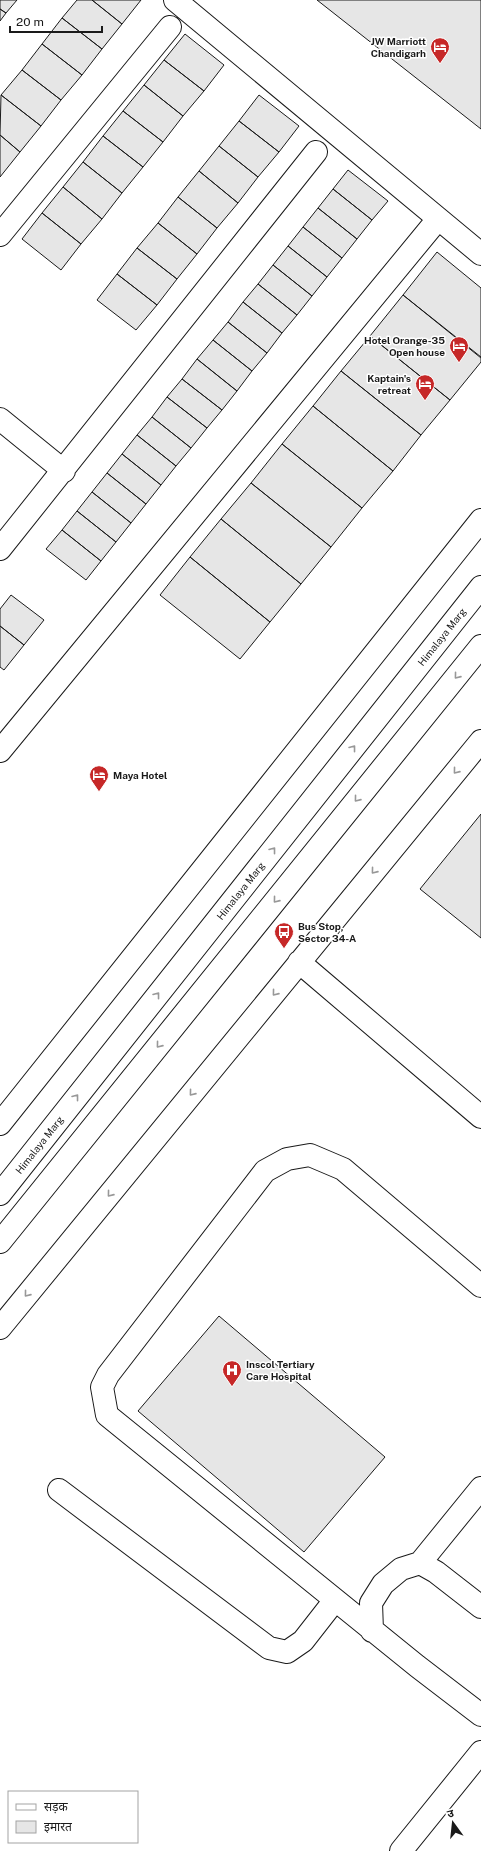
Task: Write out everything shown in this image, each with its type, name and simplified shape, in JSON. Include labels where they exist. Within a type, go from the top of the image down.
[{"type":"street","points":[[175,0],[481,254]]},
{"type":"street","points":[[0,235],[170,27]]},
{"type":"street","points":[[0,549],[64,471],[316,152]]},
{"type":"street","points":[[0,751],[438,219]]},
{"type":"street","points":[[0,419],[64,471]]},
{"type":"street","points":[[0,1124],[481,520]]},
{"type":"street","name":"Himalaya Marg","points":[[0,1194],[481,587]]},
{"type":"street","points":[[0,1242],[481,646]]},
{"type":"street","points":[[0,1328],[481,741]]},
{"type":"street","points":[[299,962],[481,1116]]},
{"type":"street","points":[[481,1286],[343,1169],[310,1155],[287,1158],[265,1171],[108,1375],[102,1387],[107,1415],[372,1631],[481,1715]]},
{"type":"street","points":[[372,1631],[371,1603],[383,1584],[401,1569],[420,1563],[481,1488]]},
{"type":"street","points":[[59,1490],[269,1648],[288,1652],[303,1641],[334,1600]]},
{"type":"street","points":[[420,1563],[436,1572],[481,1607]]},
{"type":"street","points":[[401,1851],[481,1752]]},
{"type":"building","points":[[0,0],[17,0],[6,13],[0,9]]},
{"type":"building","points":[[77,0],[92,0],[122,24],[102,49],[62,18]]},
{"type":"building","points":[[92,0],[141,0],[122,24]]},
{"type":"building","name":"JW Marriott Chandigarh","points":[[317,0],[481,0],[481,129]]},
{"type":"building","points":[[0,9],[6,13],[0,21]]},
{"type":"building","points":[[62,18],[102,49],[82,75],[42,44]]},
{"type":"building","points":[[185,34],[224,65],[204,91],[164,60]]},
{"type":"building","points":[[42,44],[82,75],[61,100],[22,70]]},
{"type":"building","points":[[164,60],[204,91],[183,116],[144,85]]},
{"type":"building","points":[[22,70],[61,100],[41,126],[1,95]]},
{"type":"building","points":[[144,85],[183,116],[163,142],[123,111]]},
{"type":"building","points":[[1,95],[41,126],[20,152],[0,135]]},
{"type":"building","points":[[259,95],[299,126],[279,152],[239,121]]},
{"type":"building","points":[[123,111],[163,142],[143,167],[103,136]]},
{"type":"building","points":[[239,121],[279,152],[258,177],[219,146]]},
{"type":"building","points":[[0,135],[20,152],[0,177]]},
{"type":"building","points":[[103,136],[143,167],[122,193],[83,162]]},
{"type":"building","points":[[219,146],[258,177],[238,203],[199,171]]},
{"type":"building","points":[[83,162],[122,193],[102,219],[63,187]]},
{"type":"building","points":[[348,170],[388,201],[372,220],[333,189]]},
{"type":"building","points":[[199,171],[238,203],[217,228],[178,197]]},
{"type":"building","points":[[63,187],[102,219],[81,244],[42,213]]},
{"type":"building","points":[[333,189],[372,220],[357,239],[318,208]]},
{"type":"building","points":[[178,197],[217,228],[197,254],[158,223]]},
{"type":"building","points":[[318,208],[357,239],[342,258],[303,227]]},
{"type":"building","points":[[42,213],[81,244],[61,270],[22,239]]},
{"type":"building","points":[[158,223],[197,254],[177,279],[137,248]]},
{"type":"building","points":[[303,227],[342,258],[327,277],[288,246]]},
{"type":"building","points":[[288,246],[327,277],[312,296],[273,265]]},
{"type":"building","points":[[137,248],[177,279],[157,305],[117,274]]},
{"type":"building","points":[[437,252],[481,288],[481,357],[403,295]]},
{"type":"building","points":[[273,265],[312,296],[297,315],[258,284]]},
{"type":"building","points":[[117,274],[157,305],[136,330],[97,300]]},
{"type":"building","points":[[258,284],[297,315],[282,333],[243,302]]},
{"type":"building","points":[[403,295],[481,358],[481,362],[450,400],[370,336]]},
{"type":"building","points":[[243,302],[282,333],[267,353],[228,322]]},
{"type":"building","points":[[228,322],[267,353],[252,371],[213,340]]},
{"type":"building","points":[[370,336],[450,400],[421,435],[341,371]]},
{"type":"building","points":[[213,340],[252,371],[237,391],[197,359]]},
{"type":"building","points":[[197,359],[237,391],[222,410],[182,379]]},
{"type":"building","points":[[341,371],[421,435],[393,471],[313,406]]},
{"type":"building","points":[[182,379],[222,410],[207,428],[167,397]]},
{"type":"building","points":[[167,397],[207,428],[191,448],[152,417]]},
{"type":"building","points":[[313,406],[393,471],[362,508],[282,444]]},
{"type":"building","points":[[152,417],[191,448],[176,466],[137,435]]},
{"type":"building","points":[[137,435],[176,466],[161,485],[122,454]]},
{"type":"building","points":[[282,444],[362,508],[331,547],[251,483]]},
{"type":"building","points":[[122,454],[161,485],[146,504],[107,473]]},
{"type":"building","points":[[107,473],[146,504],[131,523],[92,492]]},
{"type":"building","points":[[251,483],[331,547],[301,584],[221,519]]},
{"type":"building","points":[[92,492],[131,523],[116,542],[77,511]]},
{"type":"building","points":[[77,511],[116,542],[101,561],[62,530]]},
{"type":"building","points":[[221,519],[301,584],[270,622],[190,557]]},
{"type":"building","points":[[62,530],[101,561],[86,580],[46,549]]},
{"type":"building","points":[[190,557],[270,622],[240,659],[160,595]]},
{"type":"building","points":[[11,595],[44,620],[24,645],[0,626],[0,609]]},
{"type":"building","points":[[0,626],[24,645],[4,670],[0,667]]},
{"type":"building","points":[[481,814],[481,938],[420,889]]},
{"type":"building","points":[[219,1316],[385,1457],[304,1552],[138,1411]]},
{"type":"place","name":"JW Marriott Chandigarh","points":[[440,64]]},
{"type":"place","name":"Hotel Orange-35 Open house","points":[[459,363]]},
{"type":"place","name":"Kaptain's retreat","points":[[425,401]]},
{"type":"place","name":"Maya Hotel","points":[[99,792]]},
{"type":"place","name":"Bus Stop, Sector 34-A","points":[[284,949]]},
{"type":"place","name":"Inscol Tertiary Care Hospital","points":[[232,1387]]}]
